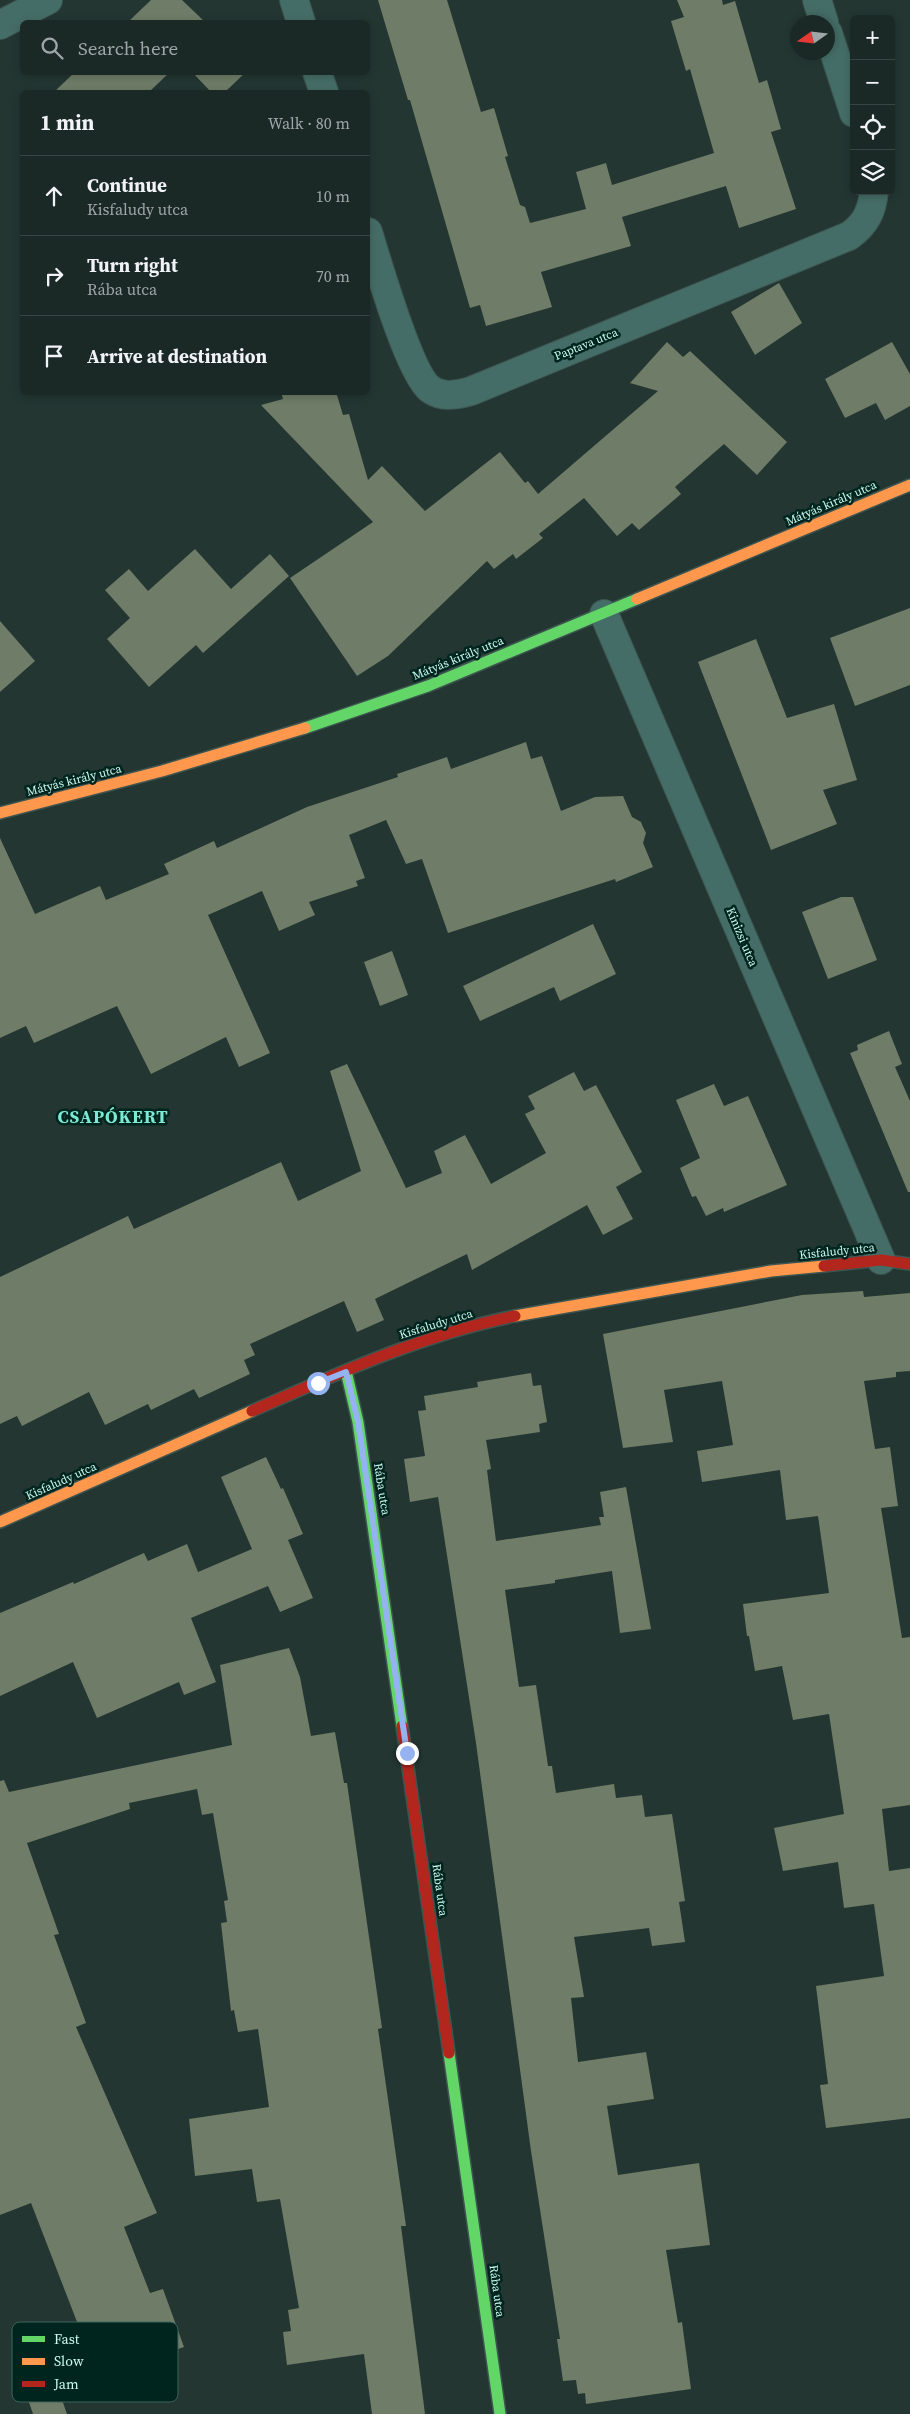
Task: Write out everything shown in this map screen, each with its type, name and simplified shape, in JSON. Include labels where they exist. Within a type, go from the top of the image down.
[{"type":"street","points":[[0,25],[48,0]]},
{"type":"street","points":[[294,0],[300,20]]},
{"type":"street","points":[[817,0],[822,15]]},
{"type":"street","points":[[835,55],[851,105]]},
{"type":"street","points":[[318,75],[323,90]]},
{"type":"street","name":"Paptava utca","points":[[370,238],[391,305],[416,369],[428,388],[438,394],[454,395],[480,387],[849,236],[860,228],[868,217],[873,195]]},
{"type":"street","name":"Mátyás király utca","points":[[0,813],[141,778],[299,731],[428,686],[910,485]]},
{"type":"street","name":"Kinizsi utca","points":[[604,614],[881,1260]]},
{"type":"street","name":"Kisfaludy utca","points":[[0,1522],[394,1352],[461,1330],[509,1317],[596,1300],[771,1271],[881,1260],[910,1264]]},
{"type":"street","name":"Rába utca","points":[[346,1372],[358,1422],[379,1559],[500,2414]]},
{"type":"building","points":[[151,0],[182,0],[203,20],[130,20]]},
{"type":"building","points":[[378,0],[447,0],[481,112],[494,108],[508,156],[505,157],[520,205],[525,207],[530,223],[586,209],[576,172],[606,163],[612,185],[714,153],[690,69],[686,71],[671,21],[684,17],[677,0],[722,0],[723,5],[735,1],[759,83],[767,80],[781,129],[771,132],[796,209],[739,228],[726,186],[622,217],[631,246],[541,272],[552,307],[486,326],[480,305],[470,308],[410,100],[408,100]]},
{"type":"building","points":[[72,75],[167,75],[151,90],[56,90]]},
{"type":"building","points":[[195,75],[243,75],[227,90],[209,90]]},
{"type":"building","points":[[779,283],[802,323],[755,355],[731,312]]},
{"type":"building","points":[[667,342],[683,357],[690,351],[787,442],[757,475],[724,444],[675,487],[681,494],[639,530],[632,523],[617,536],[584,498],[539,534],[543,538],[516,559],[513,554],[494,569],[487,561],[388,656],[357,676],[290,578],[373,522],[261,405],[283,399],[282,395],[337,395],[343,415],[349,414],[368,480],[382,466],[425,511],[500,452],[525,483],[528,481],[538,494],[658,391],[630,383]]},
{"type":"building","points":[[892,342],[910,374],[910,406],[885,420],[876,403],[845,418],[825,379]]},
{"type":"building","points":[[195,549],[231,589],[270,554],[289,576],[203,653],[196,645],[149,687],[107,639],[130,618],[105,590],[129,569],[148,591]]},
{"type":"building","points":[[910,608],[910,685],[855,706],[830,638]]},
{"type":"building","points":[[0,621],[35,661],[0,692]]},
{"type":"building","points":[[756,639],[787,718],[834,704],[857,780],[823,790],[837,824],[771,850],[698,662]]},
{"type":"building","points":[[526,742],[531,759],[542,756],[561,811],[595,797],[623,796],[632,817],[641,822],[646,833],[643,843],[653,867],[616,882],[615,879],[448,933],[422,859],[406,864],[386,820],[349,835],[365,878],[356,881],[358,886],[309,902],[315,915],[279,931],[262,891],[208,915],[270,1053],[239,1067],[226,1037],[151,1074],[117,1006],[34,1043],[26,1026],[0,1038],[0,838],[35,914],[100,886],[106,900],[169,874],[164,864],[214,841],[217,848],[307,807],[398,777],[397,774],[447,757],[451,769]]},
{"type":"building","points":[[841,897],[853,897],[877,960],[828,979],[802,912]]},
{"type":"building","points":[[593,924],[616,974],[560,1001],[554,987],[480,1021],[463,986]]},
{"type":"building","points":[[392,951],[408,995],[380,1006],[364,962]]},
{"type":"building","points":[[889,1031],[902,1064],[895,1067],[910,1101],[910,1192],[908,1192],[850,1053],[858,1050],[857,1045]]},
{"type":"building","points":[[347,1064],[406,1188],[442,1173],[434,1151],[465,1135],[491,1184],[546,1153],[525,1114],[535,1109],[528,1096],[574,1072],[584,1091],[596,1085],[642,1172],[616,1187],[633,1219],[603,1235],[587,1205],[472,1270],[467,1254],[375,1299],[384,1320],[357,1332],[344,1301],[250,1344],[255,1355],[244,1360],[250,1374],[199,1398],[194,1389],[151,1410],[148,1404],[105,1425],[89,1392],[22,1426],[17,1416],[0,1424],[0,1277],[128,1216],[134,1229],[281,1162],[298,1201],[361,1171],[330,1071]]},
{"type":"building","points":[[714,1084],[724,1106],[748,1096],[787,1185],[724,1212],[723,1208],[706,1216],[696,1196],[692,1197],[680,1168],[700,1158],[676,1100]]},
{"type":"building","points":[[863,1291],[864,1297],[910,1293],[910,1371],[896,1372],[896,1377],[864,1381],[875,1449],[890,1447],[898,1506],[881,1508],[902,1638],[910,1637],[910,1805],[882,1809],[889,1871],[910,1868],[910,2118],[826,2128],[820,2085],[828,2084],[816,1986],[884,1976],[874,1904],[844,1908],[838,1862],[783,1871],[774,1828],[844,1814],[829,1714],[793,1720],[782,1666],[755,1671],[749,1636],[747,1636],[743,1604],[829,1593],[818,1516],[786,1520],[780,1470],[702,1482],[697,1451],[733,1445],[722,1381],[664,1390],[673,1442],[623,1448],[603,1334],[802,1295]]},
{"type":"building","points":[[531,1373],[533,1386],[541,1385],[547,1422],[539,1424],[540,1432],[486,1440],[491,1469],[487,1470],[496,1541],[601,1525],[599,1517],[604,1517],[600,1492],[626,1487],[651,1629],[620,1633],[612,1571],[555,1580],[555,1583],[505,1590],[519,1687],[536,1685],[548,1766],[552,1766],[556,1793],[614,1784],[616,1798],[642,1795],[645,1817],[672,1814],[685,1901],[679,1902],[685,1942],[652,1946],[649,1928],[574,1937],[584,1997],[571,1998],[578,2062],[646,2052],[654,2099],[607,2106],[618,2175],[699,2163],[710,2245],[666,2250],[678,2323],[682,2322],[691,2389],[586,2404],[585,2393],[578,2394],[576,2380],[563,2381],[557,2339],[560,2339],[531,2151],[476,1743],[438,1497],[410,1502],[404,1459],[425,1456],[418,1411],[426,1410],[424,1396],[478,1387],[477,1382]]},
{"type":"building","points":[[266,1457],[281,1489],[283,1488],[303,1534],[288,1540],[313,1598],[280,1612],[268,1586],[191,1618],[216,1682],[184,1695],[179,1682],[97,1718],[73,1662],[0,1696],[0,1613],[73,1582],[74,1584],[144,1553],[148,1561],[187,1544],[198,1572],[252,1549],[221,1477]]},
{"type":"building","points":[[289,1648],[300,1677],[311,1736],[335,1732],[344,1783],[347,1783],[382,2028],[378,2029],[406,2226],[401,2226],[425,2414],[372,2414],[364,2354],[287,2365],[283,2332],[291,2331],[288,2310],[299,2308],[280,2199],[257,2202],[252,2169],[195,2176],[189,2119],[269,2107],[258,2029],[238,2032],[234,2010],[231,2011],[221,1923],[227,1922],[224,1901],[228,1900],[213,1813],[202,1815],[197,1789],[129,1803],[130,1809],[27,1843],[59,1934],[54,1935],[86,2023],[76,2027],[157,2213],[124,2227],[150,2293],[163,2289],[175,2322],[77,2322],[31,2203],[0,2215],[0,1781],[4,1780],[9,1792],[232,1745],[220,1665]]},
{"type":"building","points":[[178,2330],[184,2347],[178,2349]]},
{"type":"building","points":[[29,2402],[63,2402],[67,2414],[33,2414]]},
{"type":"traffic: fast","points":[[305,728],[428,686],[637,599]]},
{"type":"traffic: fast","points":[[346,1371],[358,1422],[402,1726]]},
{"type":"traffic: fast","points":[[449,2053],[500,2414]]},
{"type":"traffic: slow","points":[[637,599],[910,485]]},
{"type":"traffic: slow","points":[[0,813],[162,771],[305,728]]},
{"type":"traffic: slow","points":[[515,1316],[771,1271],[824,1266]]},
{"type":"traffic: slow","points":[[0,1522],[252,1411]]},
{"type":"traffic: jam","points":[[824,1266],[881,1260],[910,1264]]},
{"type":"traffic: jam","points":[[252,1411],[348,1369],[414,1344],[447,1333],[515,1316]]},
{"type":"traffic: jam","points":[[402,1726],[449,2053]]},
{"type":"district","name":"CSAPÓKERT","points":[[113,1116]]},
{"type":"route","points":[[318,1383],[346,1372],[358,1422],[407,1753]]}]
